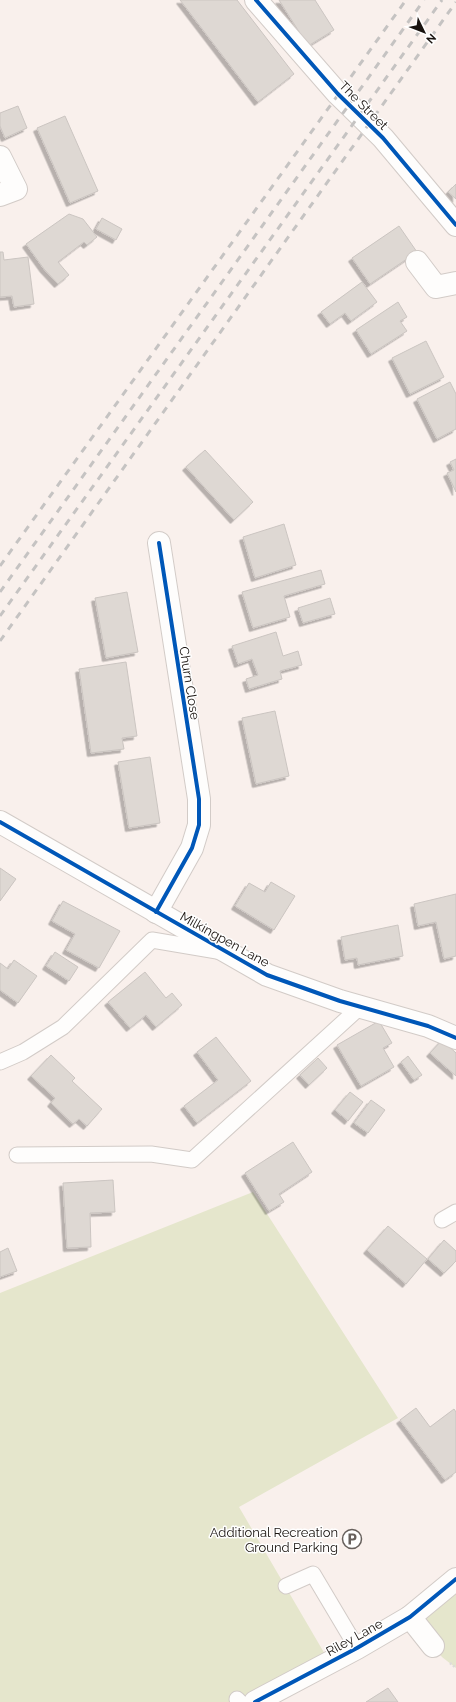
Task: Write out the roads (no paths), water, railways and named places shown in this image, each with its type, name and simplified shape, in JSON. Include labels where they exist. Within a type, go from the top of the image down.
[{"type":"street","name":"The Street","points":[[256,0],[338,94],[383,138],[456,225]]},
{"type":"street","points":[[0,157],[16,189],[0,195]]},
{"type":"street","points":[[417,262],[436,287],[456,283]]},
{"type":"street","name":"Churn Close","points":[[156,912],[192,848],[199,825],[199,799],[159,543]]},
{"type":"street","name":"Milkingpen Lane","points":[[0,822],[267,975],[360,1007],[428,1026],[456,1038]]},
{"type":"street","name":"Riley Lane","points":[[244,1701],[357,1648],[410,1617],[456,1579]]},
{"type":"street","points":[[410,1617],[433,1646]]},
{"type":"lane","points":[[0,1062],[23,1052],[63,1028],[152,940],[228,953]]},
{"type":"lane","points":[[17,1155],[151,1154],[192,1160],[360,1007]]},
{"type":"lane","points":[[442,1220],[456,1212]]},
{"type":"lane","points":[[286,1586],[313,1574],[357,1648]]},
{"type":"railway","points":[[0,566],[406,0]]},
{"type":"railway","points":[[0,592],[424,0]]},
{"type":"railway","points":[[0,616],[442,0]]},
{"type":"railway","points":[[0,641],[456,2]]},
{"type":"place","name":"Additional Recreation Ground Parking","points":[[352,1539]]}]
